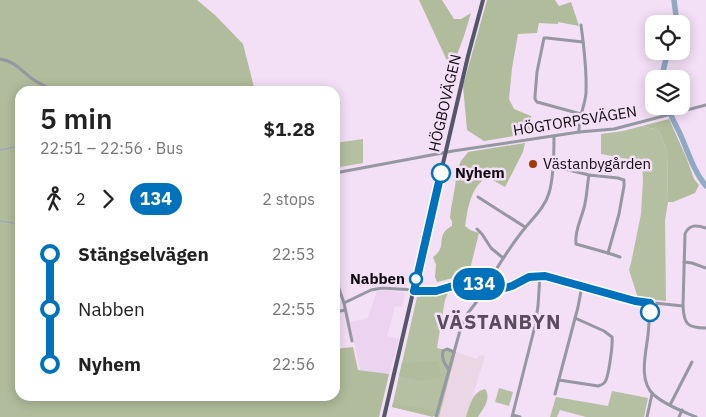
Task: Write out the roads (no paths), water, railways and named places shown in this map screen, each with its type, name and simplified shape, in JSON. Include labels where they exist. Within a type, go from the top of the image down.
[{"type":"main road","name":"HÖGBOVÄGEN","points":[[384,417],[468,56],[483,0]]},
{"type":"street","points":[[579,132],[586,80],[581,25]]},
{"type":"street","points":[[581,114],[538,102],[535,96],[538,64],[544,38],[582,42]]},
{"type":"street","points":[[0,59],[8,60],[44,86]]},
{"type":"street","name":"HÖGTORPSVÄGEN","points":[[340,171],[446,152],[579,132],[614,129],[706,105]]},
{"type":"street","points":[[486,286],[503,258],[543,206],[549,194],[553,166],[554,136]]},
{"type":"street","points":[[553,166],[589,175],[621,178],[624,182],[619,214],[608,253]]},
{"type":"street","points":[[589,175],[576,244],[620,257]]},
{"type":"street","points":[[478,197],[526,227]]},
{"type":"street","points":[[706,228],[694,226],[687,230],[685,234],[683,306],[683,318],[687,323],[706,328]]},
{"type":"street","points":[[477,229],[491,248],[503,258]]},
{"type":"street","points":[[684,262],[706,268]]},
{"type":"street","points":[[520,417],[512,416],[535,326],[540,276]]},
{"type":"street","points":[[344,303],[376,288],[436,291],[463,283],[505,288],[529,277],[549,276],[635,301],[683,306]]},
{"type":"street","points":[[555,394],[582,286]]},
{"type":"street","points":[[340,291],[352,341]]},
{"type":"street","points":[[436,417],[461,327],[468,313],[478,300]]},
{"type":"street","points":[[648,417],[652,394],[646,378],[645,368],[650,303]]},
{"type":"street","points":[[340,311],[345,310]]},
{"type":"street","points":[[559,380],[598,386],[603,384],[607,377],[612,337],[604,331],[575,318]]},
{"type":"street","points":[[449,370],[443,360],[442,352],[447,349],[454,352]]},
{"type":"street","points":[[670,405],[692,362]]},
{"type":"street","points":[[652,394],[696,417]]},
{"type":"street","points":[[679,417],[682,410]]},
{"type":"waterway","points":[[674,0],[676,15]]},
{"type":"waterway","points":[[663,70],[666,60]]},
{"type":"waterway","points":[[670,115],[695,168],[706,186]]},
{"type":"waterway","points":[[0,150],[15,147]]},
{"type":"waterway","points":[[0,221],[15,223]]},
{"type":"place","name":"Västanbygården","points":[[533,164]]},
{"type":"place","name":"Nyhem","points":[[441,173]]},
{"type":"place","name":"Nabben","points":[[416,279]]},
{"type":"district","name":"VÄSTANBYN","points":[[499,322]]}]
